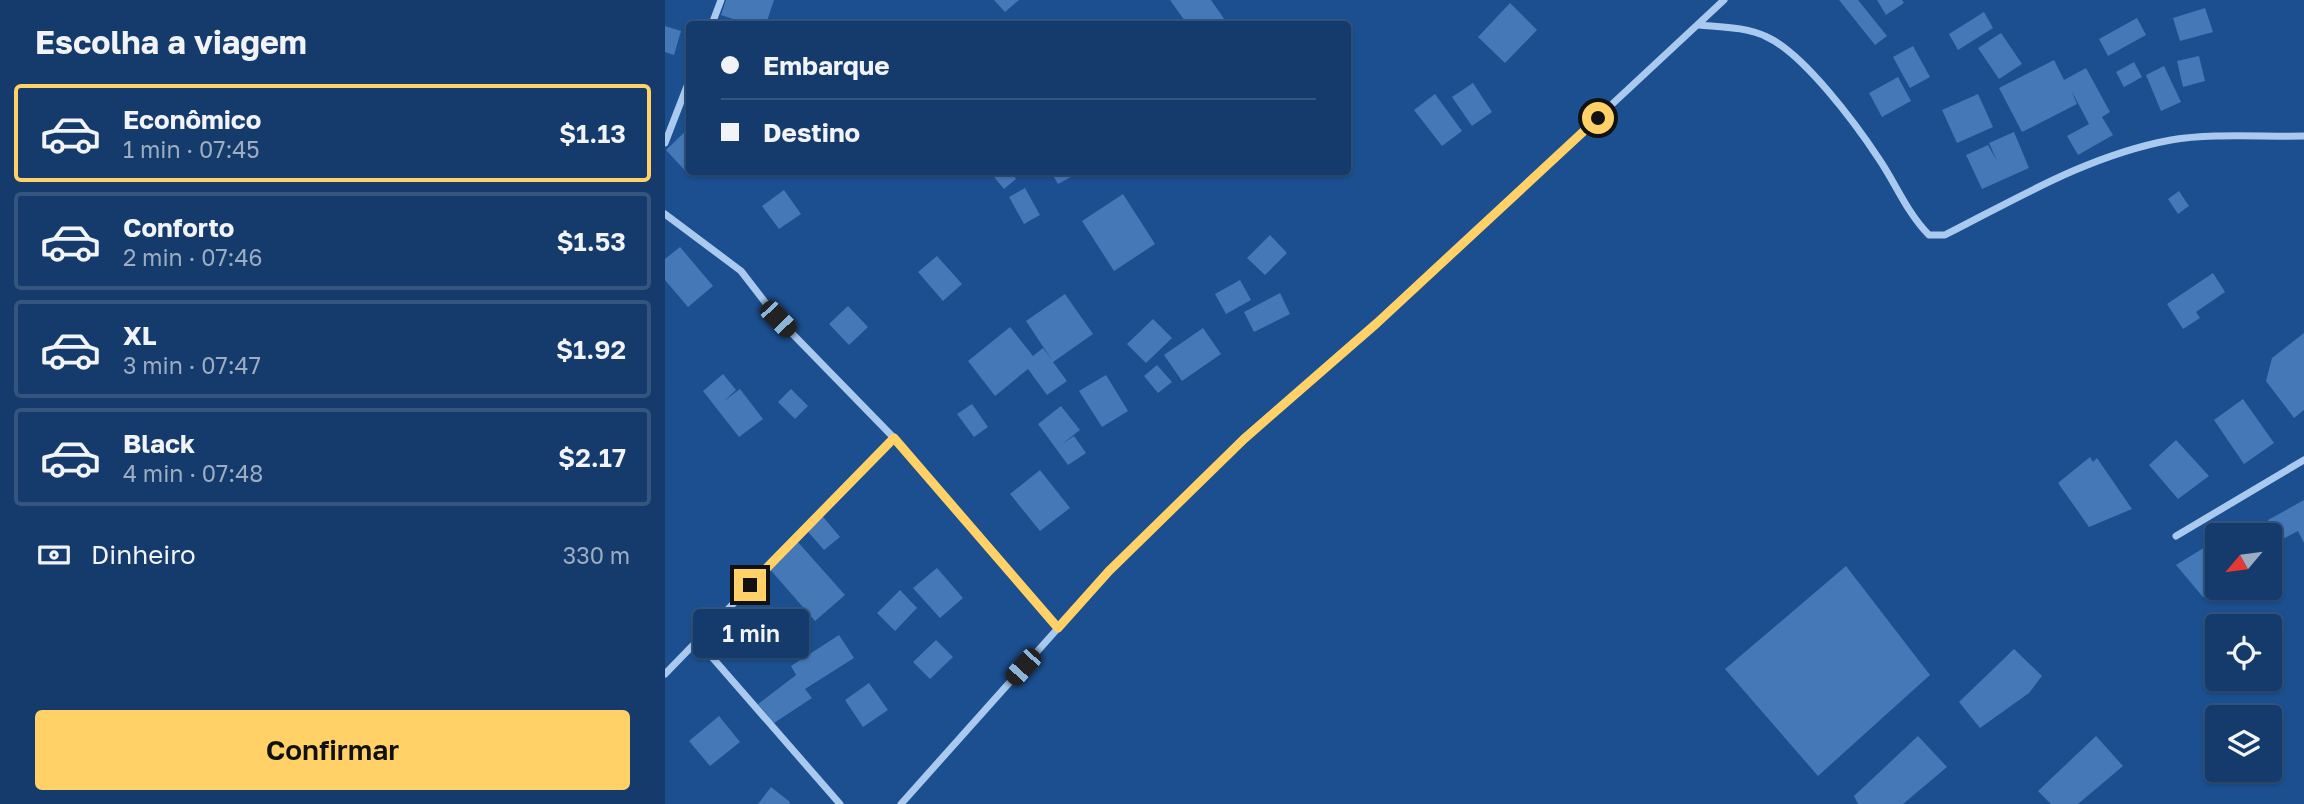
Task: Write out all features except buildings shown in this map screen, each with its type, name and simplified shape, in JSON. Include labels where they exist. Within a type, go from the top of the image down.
[{"type":"street","points":[[713,21],[721,0]]},
{"type":"street","points":[[901,804],[1109,571],[1244,439],[1377,323],[1724,0]]},
{"type":"street","points":[[1699,24],[1739,29],[1766,36],[1791,51],[1846,115],[1879,159],[1917,223],[1929,234],[1945,234],[2087,164],[2132,149],[2174,140],[2304,136]]},
{"type":"street","points":[[665,143],[686,89]]},
{"type":"street","points":[[665,214],[741,271],[778,319],[894,438],[1058,628]]},
{"type":"street","points":[[665,674],[894,438]]},
{"type":"street","points":[[2176,536],[2304,460]]},
{"type":"street","points":[[697,640],[840,804]]},
{"type":"route","points":[[750,585],[894,438],[1058,628],[1109,571],[1244,439],[1377,323],[1598,118]]}]
